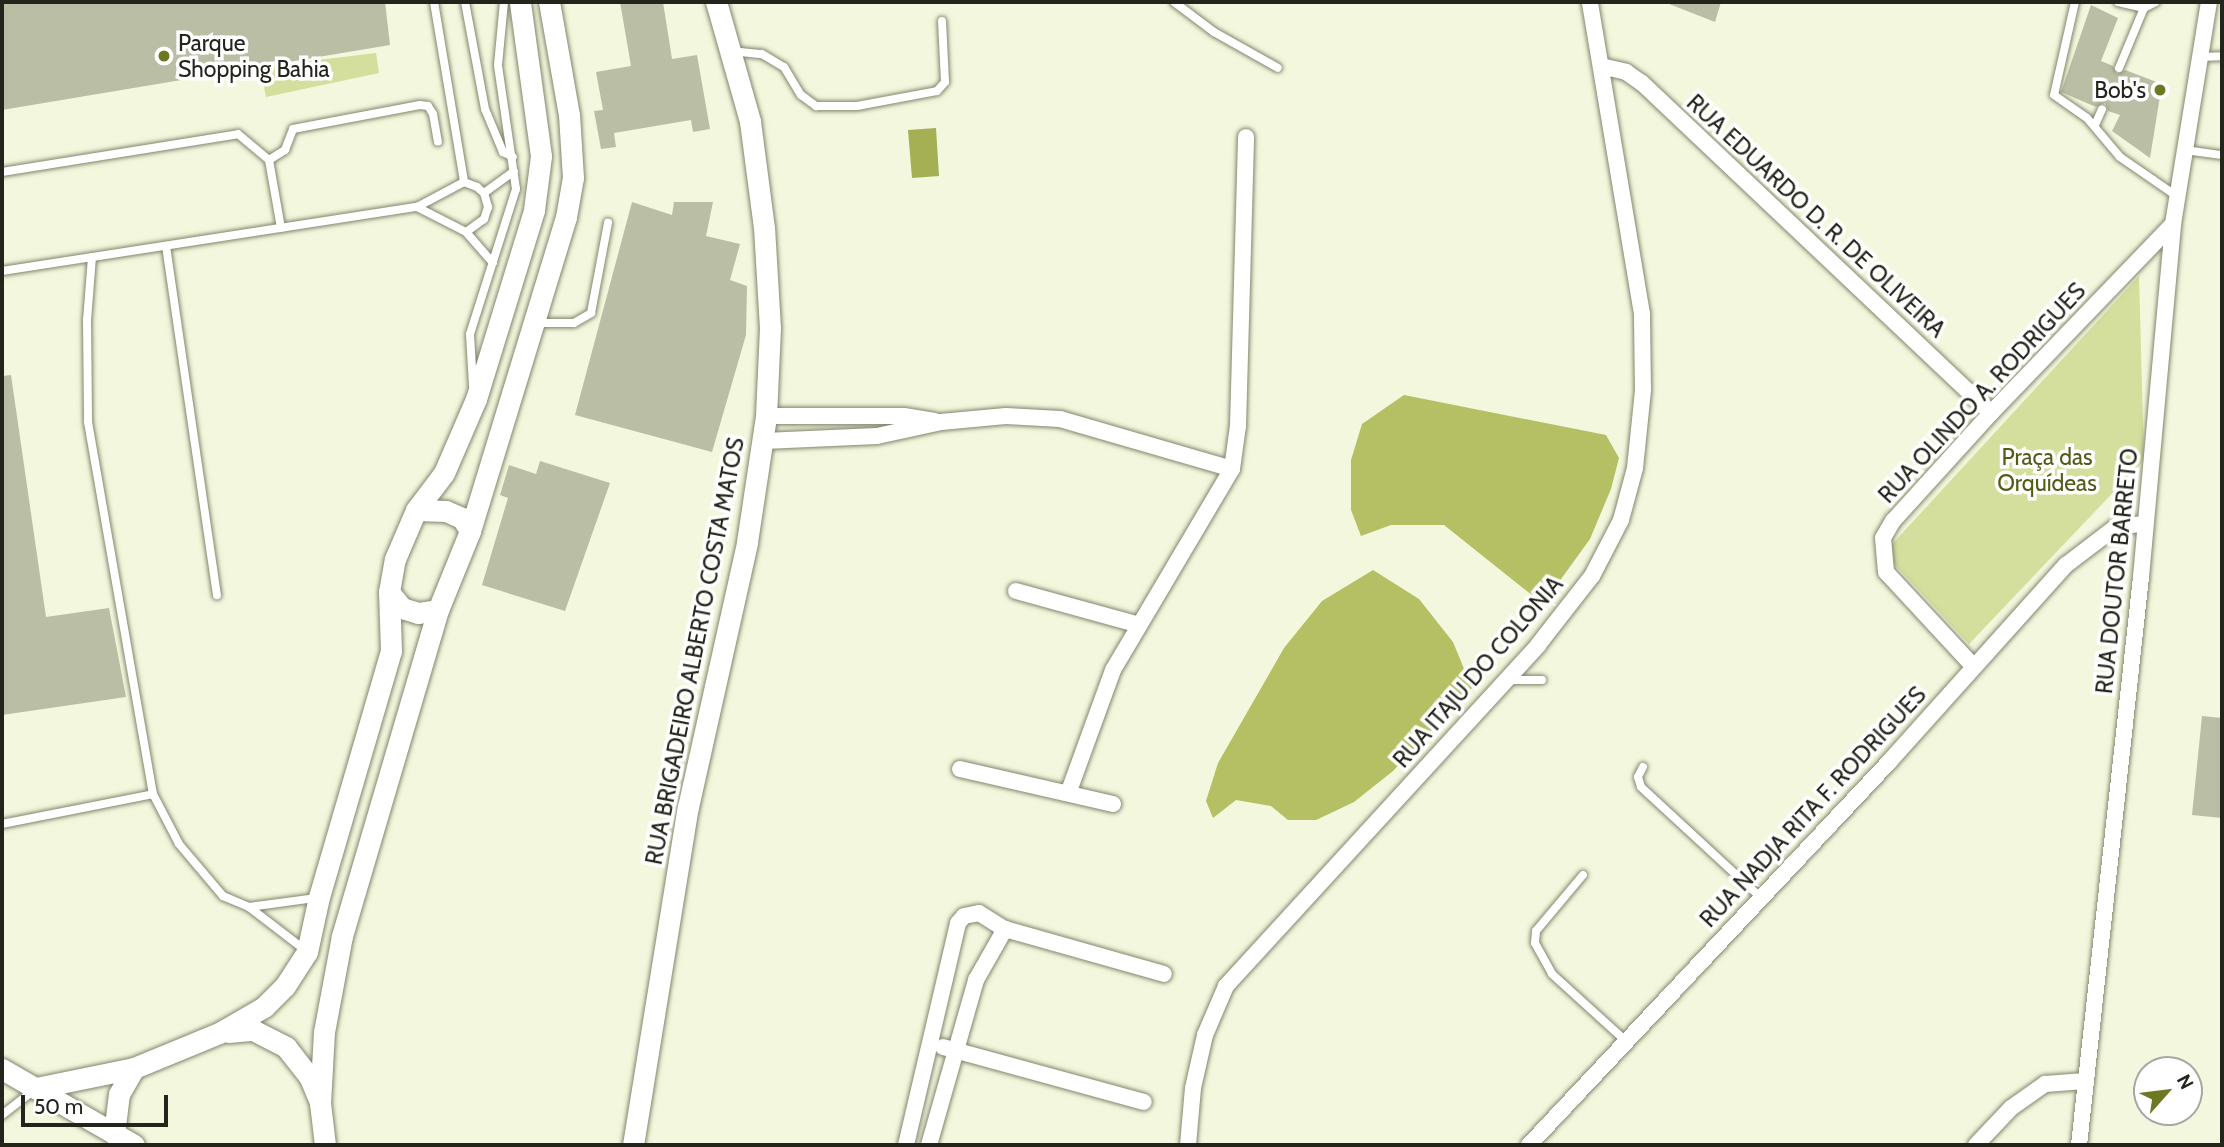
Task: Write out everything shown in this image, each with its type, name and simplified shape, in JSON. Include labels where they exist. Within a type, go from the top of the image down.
[{"type":"street","points":[[36,1088],[134,1068],[219,1033],[264,1007],[285,986],[307,952],[319,897],[391,651],[389,592],[395,559],[416,510],[444,473],[476,399],[534,211],[541,156],[520,2]]},
{"type":"street","points":[[323,1143],[320,1103],[324,1032],[342,936],[438,610],[470,531],[566,217],[573,177],[569,115],[549,2]]},
{"type":"street","name":"RUA BRIGADEIRO ALBERTO COSTA MATOS","points":[[633,1145],[688,807],[747,542],[766,416],[770,328],[764,228],[750,121],[716,2]]},
{"type":"street","name":"RUA ITAJU DO COLONIA","points":[[1188,1145],[1193,1088],[1205,1035],[1226,986],[1506,680],[1592,576],[1621,520],[1635,468],[1643,390],[1642,314],[1590,2]]},
{"type":"street","name":"RUA DOUTOR BARRETO","points":[[2079,1145],[2173,224],[2209,2]]},
{"type":"street","name":"RUA EDUARDO D. R. DE OLIVEIRA","points":[[1601,66],[1626,72],[1642,83],[1992,413]]},
{"type":"street","points":[[1069,792],[1104,692],[1136,624],[1219,497],[1231,469],[1238,426],[1246,137]]},
{"type":"street","name":"RUA OLINDO A. RODRIGUES","points":[[1974,667],[1886,572],[1883,548],[1893,521],[2173,224]]},
{"type":"street","points":[[766,416],[904,416],[941,422]]},
{"type":"street","points":[[764,441],[877,436],[941,422],[1006,416],[1060,419],[1231,469]]},
{"type":"street","points":[[416,510],[446,511],[462,518],[470,531]]},
{"type":"street","name":"RUA NADJA RITA F. RODRIGUES","points":[[1528,1145],[2085,550],[2117,526],[2144,524]]},
{"type":"street","points":[[1016,591],[1136,624]]},
{"type":"street","points":[[389,592],[402,608],[418,613],[438,610]]},
{"type":"street","points":[[960,769],[1113,804]]},
{"type":"street","points":[[906,1145],[933,1044],[958,923],[979,913],[1005,929],[1164,974]]},
{"type":"street","points":[[929,1145],[953,1051],[976,980],[1005,929]]},
{"type":"street","points":[[219,1033],[253,1030],[286,1047],[309,1076],[320,1103]]},
{"type":"street","points":[[933,1044],[1144,1102]]},
{"type":"street","points":[[114,1134],[119,1094],[134,1068]]},
{"type":"street","points":[[2,1069],[134,1145]]},
{"type":"street","points":[[1976,1145],[2011,1108],[2045,1084],[2085,1081]]},
{"type":"lane","points":[[434,2],[464,182]]},
{"type":"lane","points":[[465,2],[485,109],[503,152],[513,157]]},
{"type":"lane","points":[[476,399],[468,357],[470,334],[516,189],[498,65],[504,2]]},
{"type":"lane","points":[[1174,2],[1213,32],[1278,68]]},
{"type":"lane","points":[[2075,2],[2072,29],[2052,89],[2058,101],[2095,125],[2120,156],[2179,198]]},
{"type":"lane","points":[[2118,2],[2144,8],[2156,2]]},
{"type":"lane","points":[[2119,68],[2144,8]]},
{"type":"lane","points":[[731,51],[762,54],[784,67],[801,95],[816,106],[857,106],[937,91],[945,82],[942,21]]},
{"type":"lane","points":[[2199,57],[2222,56]]},
{"type":"lane","points":[[269,160],[285,150],[293,129],[420,105],[428,106],[433,114],[438,142]]},
{"type":"lane","points":[[2095,125],[2102,109]]},
{"type":"lane","points":[[2,172],[238,134],[269,160],[281,228]]},
{"type":"lane","points":[[2185,150],[2222,155]]},
{"type":"lane","points":[[484,193],[514,171]]},
{"type":"lane","points":[[464,182],[484,193]]},
{"type":"lane","points":[[2,271],[417,207],[464,182]]},
{"type":"lane","points":[[466,232],[484,219],[484,193]]},
{"type":"lane","points":[[417,207],[466,232],[494,263]]},
{"type":"lane","points":[[532,323],[574,323],[590,313],[608,223]]},
{"type":"lane","points":[[166,246],[217,595]]},
{"type":"lane","points":[[92,257],[87,320],[88,422],[153,794],[179,844],[223,896],[249,907],[307,952]]},
{"type":"lane","points":[[1506,680],[1542,680]]},
{"type":"lane","points":[[1643,767],[1637,777],[1641,787],[1760,897]]},
{"type":"lane","points":[[2,824],[153,794]]},
{"type":"lane","points":[[1583,875],[1536,931],[1535,943],[1552,974],[1626,1041]]},
{"type":"lane","points":[[249,907],[319,897]]},
{"type":"lane","points":[[2,1115],[36,1088]]},
{"type":"green space","points":[[376,53],[379,73],[266,97],[260,67]]},
{"type":"green space","name":"Praça das Orquídeas","points":[[2139,276],[2144,460],[1969,644],[1884,553]]},
{"type":"shaded area","points":[[936,128],[939,176],[912,178],[908,130]]},
{"type":"shaded area","points":[[1404,395],[1606,435],[1619,458],[1611,489],[1590,539],[1543,604],[1444,525],[1391,525],[1361,536],[1351,510],[1351,460],[1362,424]]},
{"type":"shaded area","points":[[1373,570],[1419,599],[1453,642],[1472,688],[1393,771],[1354,802],[1316,820],[1288,820],[1271,806],[1236,800],[1213,818],[1206,801],[1218,763],[1284,648],[1322,601]]},
{"type":"building","name":"Parque Shopping Bahia","points":[[2,2],[385,2],[390,45],[2,110]]},
{"type":"building","points":[[620,2],[663,2],[672,59],[697,55],[710,129],[693,132],[691,120],[614,133],[616,147],[601,149],[594,111],[603,110],[596,72],[631,66]]},
{"type":"building","points":[[1664,2],[1721,2],[1715,22]]},
{"type":"building","points":[[2091,5],[2118,18],[2101,61],[2113,66],[2117,74],[2125,70],[2162,84],[2150,158],[2112,131],[2120,115],[2108,111],[2105,103],[2096,107],[2061,92]]},
{"type":"building","points":[[632,202],[672,215],[674,202],[713,202],[706,236],[740,244],[730,280],[747,286],[746,335],[712,452],[575,415]]},
{"type":"building","points":[[11,375],[46,617],[109,608],[126,697],[2,715],[2,376]]},
{"type":"building","points":[[540,461],[610,483],[565,611],[482,585],[508,498],[500,495],[509,465],[536,474]]},
{"type":"building","points":[[2202,716],[2222,718],[2222,818],[2192,815]]},
{"type":"place","name":"Parque Shopping Bahia","points":[[164,56]]},
{"type":"place","name":"Bob's","points":[[2160,90]]}]
